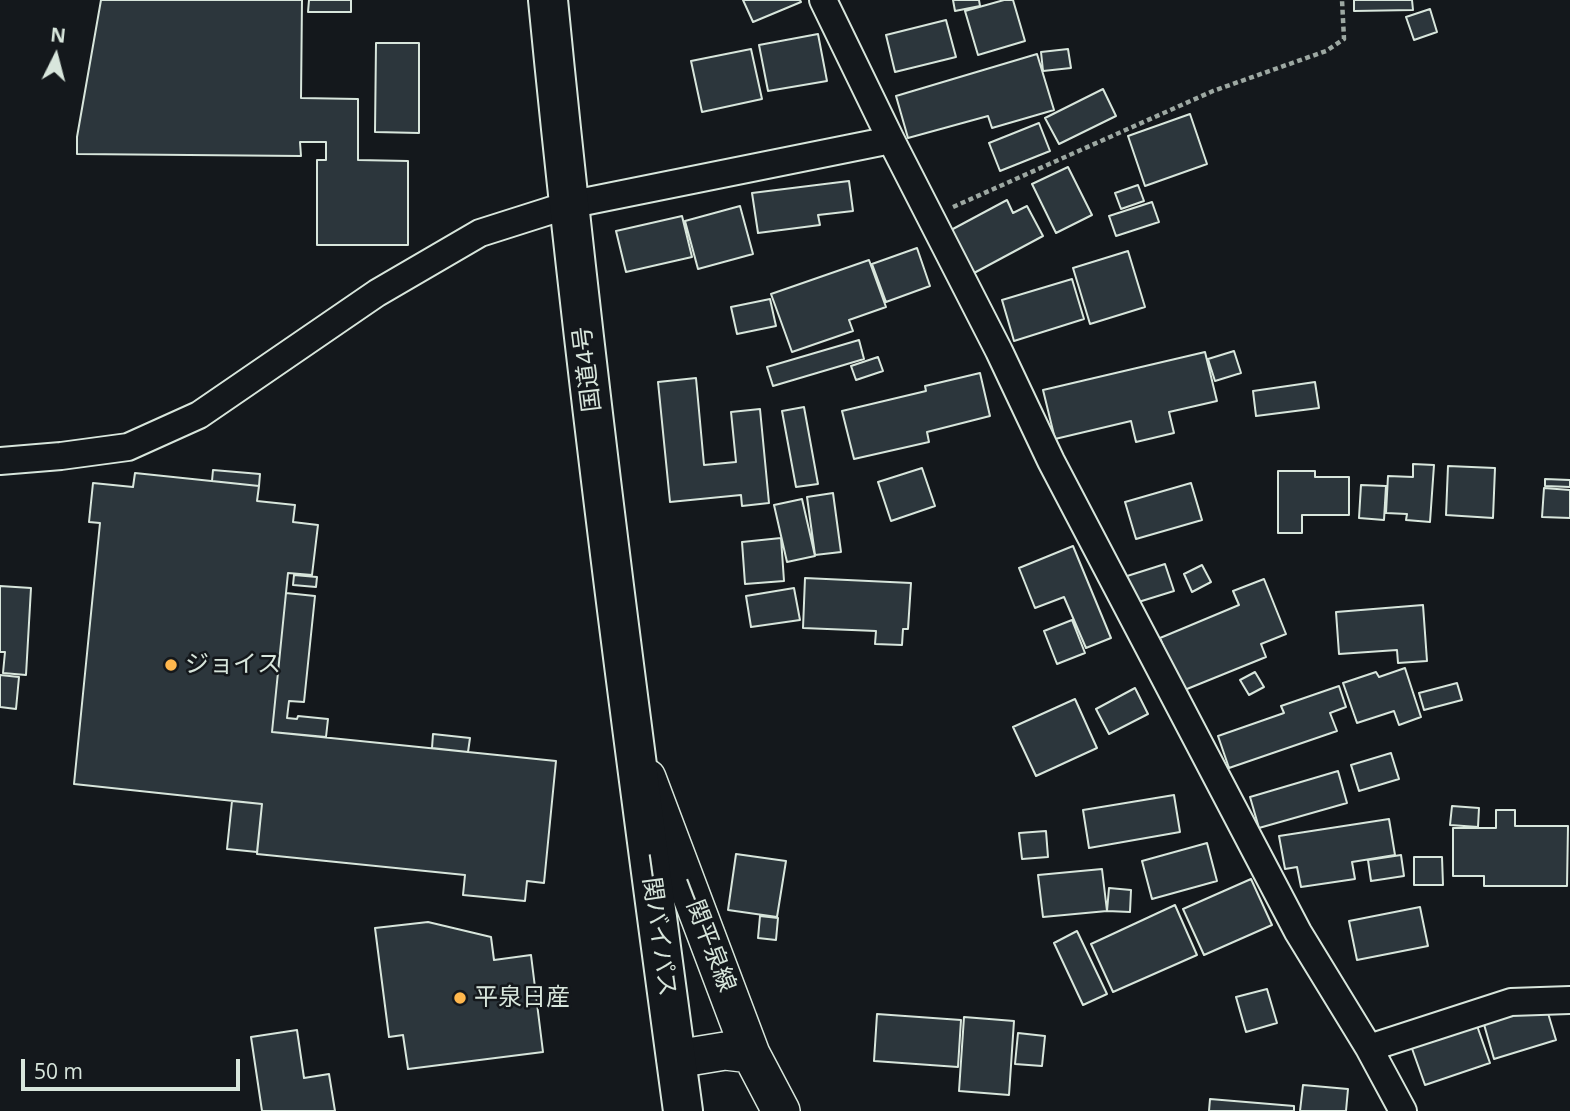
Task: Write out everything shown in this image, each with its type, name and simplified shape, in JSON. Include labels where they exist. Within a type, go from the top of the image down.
[{"type":"highway","name":"国道4号","points":[[548,0],[568,205],[632,738]]},
{"type":"highway","name":"一関バイパス","points":[[632,738],[683,1111]]},
{"type":"main road","name":"一関平泉線","points":[[632,738],[751,1054],[781,1111]]},
{"type":"main road","points":[[676,1059],[725,1051],[751,1054]]},
{"type":"street","points":[[823,0],[999,351],[1051,461],[1291,920],[1404,1111]]},
{"type":"street","points":[[0,461],[61,456],[128,446],[199,415],[377,293],[480,233],[568,205],[891,140]]},
{"type":"street","points":[[1369,1048],[1511,1002],[1570,1000]]},
{"type":"path","points":[[931,216],[1213,91],[1326,51],[1344,39],[1342,0]]},
{"type":"building","points":[[101,0],[302,0],[301,98],[358,99],[358,160],[408,161],[408,245],[317,245],[317,160],[326,160],[326,142],[300,142],[301,156],[77,154],[77,137]]},
{"type":"building","points":[[309,0],[351,0],[351,12],[308,12]]},
{"type":"building","points":[[743,0],[800,0],[801,2],[753,22]]},
{"type":"building","points":[[953,0],[979,0],[980,6],[955,11]]},
{"type":"building","points":[[1013,0],[1025,41],[978,55],[965,11]]},
{"type":"building","points":[[1354,0],[1412,0],[1413,10],[1354,11]]},
{"type":"building","points":[[1430,9],[1437,32],[1414,40],[1406,17]]},
{"type":"building","points":[[946,20],[956,57],[895,72],[886,35]]},
{"type":"building","points":[[818,34],[827,81],[768,91],[759,45]]},
{"type":"building","points":[[376,43],[419,43],[419,133],[375,132]]},
{"type":"building","points":[[751,49],[762,99],[702,112],[691,61]]},
{"type":"building","points":[[1068,49],[1071,68],[1043,71],[1041,52]]},
{"type":"building","points":[[1037,54],[1054,110],[992,128],[988,116],[908,138],[896,96]]},
{"type":"building","points":[[1103,89],[1116,116],[1059,144],[1045,118]]},
{"type":"building","points":[[1190,114],[1207,164],[1145,186],[1128,136]]},
{"type":"building","points":[[1039,123],[1050,151],[1000,171],[989,143]]},
{"type":"building","points":[[1068,167],[1092,215],[1056,233],[1032,184]]},
{"type":"building","points":[[849,181],[853,211],[818,215],[820,225],[758,233],[752,193]]},
{"type":"building","points":[[1138,185],[1144,201],[1121,209],[1115,193]]},
{"type":"building","points":[[1007,200],[1013,213],[1027,206],[1043,236],[974,273],[951,230]]},
{"type":"building","points":[[1152,202],[1159,222],[1116,236],[1109,216]]},
{"type":"building","points":[[740,206],[753,254],[698,269],[685,221]]},
{"type":"building","points":[[682,216],[692,257],[626,272],[616,231]]},
{"type":"building","points":[[917,248],[930,286],[886,302],[872,264]]},
{"type":"building","points":[[1128,251],[1145,307],[1090,324],[1073,268]]},
{"type":"building","points":[[869,260],[886,307],[849,320],[853,331],[792,352],[771,294]]},
{"type":"building","points":[[1072,279],[1084,319],[1014,341],[1002,300]]},
{"type":"building","points":[[770,299],[776,326],[737,334],[731,307]]},
{"type":"building","points":[[859,340],[864,359],[773,386],[767,367]]},
{"type":"building","points":[[1234,351],[1241,373],[1215,381],[1208,359]]},
{"type":"building","points":[[1205,352],[1217,401],[1169,412],[1174,433],[1136,442],[1131,421],[1055,439],[1043,390]]},
{"type":"building","points":[[878,357],[883,371],[856,380],[851,366]]},
{"type":"building","points":[[980,373],[990,416],[927,432],[929,442],[854,459],[842,411],[926,391],[925,386]]},
{"type":"building","points":[[696,378],[704,465],[736,462],[731,412],[760,409],[769,503],[742,506],[741,495],[670,502],[658,382]]},
{"type":"building","points":[[1315,382],[1319,408],[1256,416],[1253,391]]},
{"type":"building","points":[[804,407],[818,484],[796,487],[782,411]]},
{"type":"building","points":[[1413,464],[1434,465],[1430,522],[1406,520],[1407,514],[1386,513],[1388,476],[1413,477]]},
{"type":"building","points":[[1448,466],[1495,468],[1493,518],[1446,515]]},
{"type":"building","points":[[922,468],[935,506],[891,521],[878,482]]},
{"type":"building","points":[[213,470],[260,474],[259,486],[212,481]]},
{"type":"building","points":[[1278,471],[1315,471],[1315,477],[1349,477],[1349,515],[1302,515],[1302,533],[1278,533]]},
{"type":"building","points":[[135,473],[259,486],[257,501],[295,505],[293,522],[318,525],[312,575],[288,573],[272,732],[556,761],[544,883],[527,881],[525,901],[463,895],[465,875],[257,854],[262,804],[74,784],[100,523],[89,522],[93,483],[133,487]]},
{"type":"building","points":[[1545,479],[1570,480],[1570,487],[1545,486]]},
{"type":"building","points":[[1191,483],[1202,520],[1136,539],[1125,502]]},
{"type":"building","points":[[1361,485],[1386,486],[1384,520],[1359,518]]},
{"type":"building","points":[[1544,488],[1570,490],[1570,518],[1542,517]]},
{"type":"building","points":[[833,493],[841,552],[815,555],[807,497]]},
{"type":"building","points":[[802,499],[815,556],[787,562],[774,505]]},
{"type":"building","points":[[781,538],[784,581],[745,584],[742,542]]},
{"type":"building","points":[[1073,546],[1111,638],[1086,648],[1064,597],[1035,608],[1019,568]]},
{"type":"building","points":[[1165,564],[1174,591],[1132,604],[1124,577]]},
{"type":"building","points":[[1202,565],[1211,582],[1192,592],[1184,574]]},
{"type":"building","points":[[294,575],[317,577],[316,587],[293,585]]},
{"type":"building","points":[[805,578],[911,583],[908,629],[903,629],[902,645],[875,644],[876,631],[803,628]]},
{"type":"building","points":[[1264,579],[1286,634],[1261,644],[1266,657],[1182,691],[1160,638],[1239,605],[1233,591]]},
{"type":"building","points":[[0,586],[31,588],[26,675],[3,673],[5,652],[0,652]]},
{"type":"building","points":[[794,588],[800,620],[751,627],[746,596]]},
{"type":"building","points":[[286,593],[315,596],[304,702],[289,701],[287,718],[297,719],[298,716],[328,719],[326,737],[272,732]]},
{"type":"building","points":[[1423,605],[1427,661],[1398,663],[1397,650],[1339,654],[1336,612]]},
{"type":"building","points":[[1072,620],[1085,653],[1057,664],[1044,631]]},
{"type":"building","points":[[1405,668],[1421,717],[1399,725],[1394,711],[1357,723],[1343,683],[1376,672],[1379,677]]},
{"type":"building","points":[[1255,672],[1264,687],[1249,695],[1240,680]]},
{"type":"building","points":[[0,675],[19,677],[16,709],[0,707]]},
{"type":"building","points":[[1457,683],[1462,700],[1424,710],[1419,693]]},
{"type":"building","points":[[1339,686],[1346,707],[1330,713],[1337,731],[1229,768],[1218,736],[1284,713],[1281,706]]},
{"type":"building","points":[[1135,688],[1148,714],[1109,734],[1096,709]]},
{"type":"building","points":[[1075,699],[1097,748],[1036,776],[1013,727]]},
{"type":"building","points":[[433,734],[470,738],[468,752],[432,748]]},
{"type":"building","points":[[1391,753],[1399,779],[1359,791],[1351,765]]},
{"type":"building","points":[[1338,771],[1347,803],[1259,828],[1250,797]]},
{"type":"building","points":[[1174,795],[1180,832],[1089,848],[1083,810]]},
{"type":"building","points":[[232,801],[262,804],[257,852],[227,849]]},
{"type":"building","points":[[1452,806],[1479,808],[1478,827],[1450,825]]},
{"type":"building","points":[[1496,810],[1515,810],[1515,826],[1568,826],[1567,886],[1484,886],[1484,876],[1453,876],[1453,828],[1496,828]]},
{"type":"building","points":[[1389,819],[1395,855],[1352,862],[1355,879],[1301,887],[1297,867],[1285,869],[1279,836]]},
{"type":"building","points":[[1046,831],[1048,857],[1022,859],[1019,833]]},
{"type":"building","points":[[1207,843],[1217,881],[1152,899],[1142,861]]},
{"type":"building","points":[[736,854],[786,861],[777,917],[728,910]]},
{"type":"building","points":[[1401,855],[1404,876],[1371,881],[1368,860]]},
{"type":"building","points":[[1414,857],[1442,857],[1443,885],[1414,885]]},
{"type":"building","points":[[1102,869],[1107,911],[1043,917],[1038,875]]},
{"type":"building","points":[[1251,879],[1272,925],[1204,955],[1183,909]]},
{"type":"building","points":[[1109,888],[1131,890],[1130,912],[1107,911]]},
{"type":"building","points":[[1175,905],[1197,955],[1113,992],[1091,944]]},
{"type":"building","points":[[1420,907],[1428,946],[1357,960],[1349,921]]},
{"type":"building","points":[[760,916],[778,918],[776,940],[758,938]]},
{"type":"building","name":"平泉日産","points":[[428,922],[491,937],[494,960],[531,955],[543,1052],[408,1069],[403,1035],[389,1037],[375,928]]},
{"type":"building","points":[[1077,931],[1107,994],[1083,1005],[1054,943]]},
{"type":"building","points":[[1267,989],[1277,1023],[1246,1032],[1236,997]]},
{"type":"building","points":[[1545,1003],[1556,1040],[1494,1059],[1483,1021]]},
{"type":"building","points":[[877,1014],[961,1020],[958,1067],[874,1061]]},
{"type":"building","points":[[964,1017],[1014,1021],[1009,1095],[959,1091]]},
{"type":"building","points":[[1475,1020],[1490,1063],[1425,1085],[1410,1043]]},
{"type":"building","points":[[297,1030],[304,1078],[329,1074],[335,1111],[262,1111],[251,1037]]},
{"type":"building","points":[[1018,1033],[1045,1036],[1042,1066],[1015,1064]]},
{"type":"building","points":[[1303,1085],[1348,1089],[1346,1111],[1300,1111]]},
{"type":"building","points":[[1210,1099],[1294,1106],[1294,1111],[1209,1111]]},
{"type":"place","name":"ジョイス","points":[[171,665]]},
{"type":"place","name":"平泉日産","points":[[460,998]]}]
